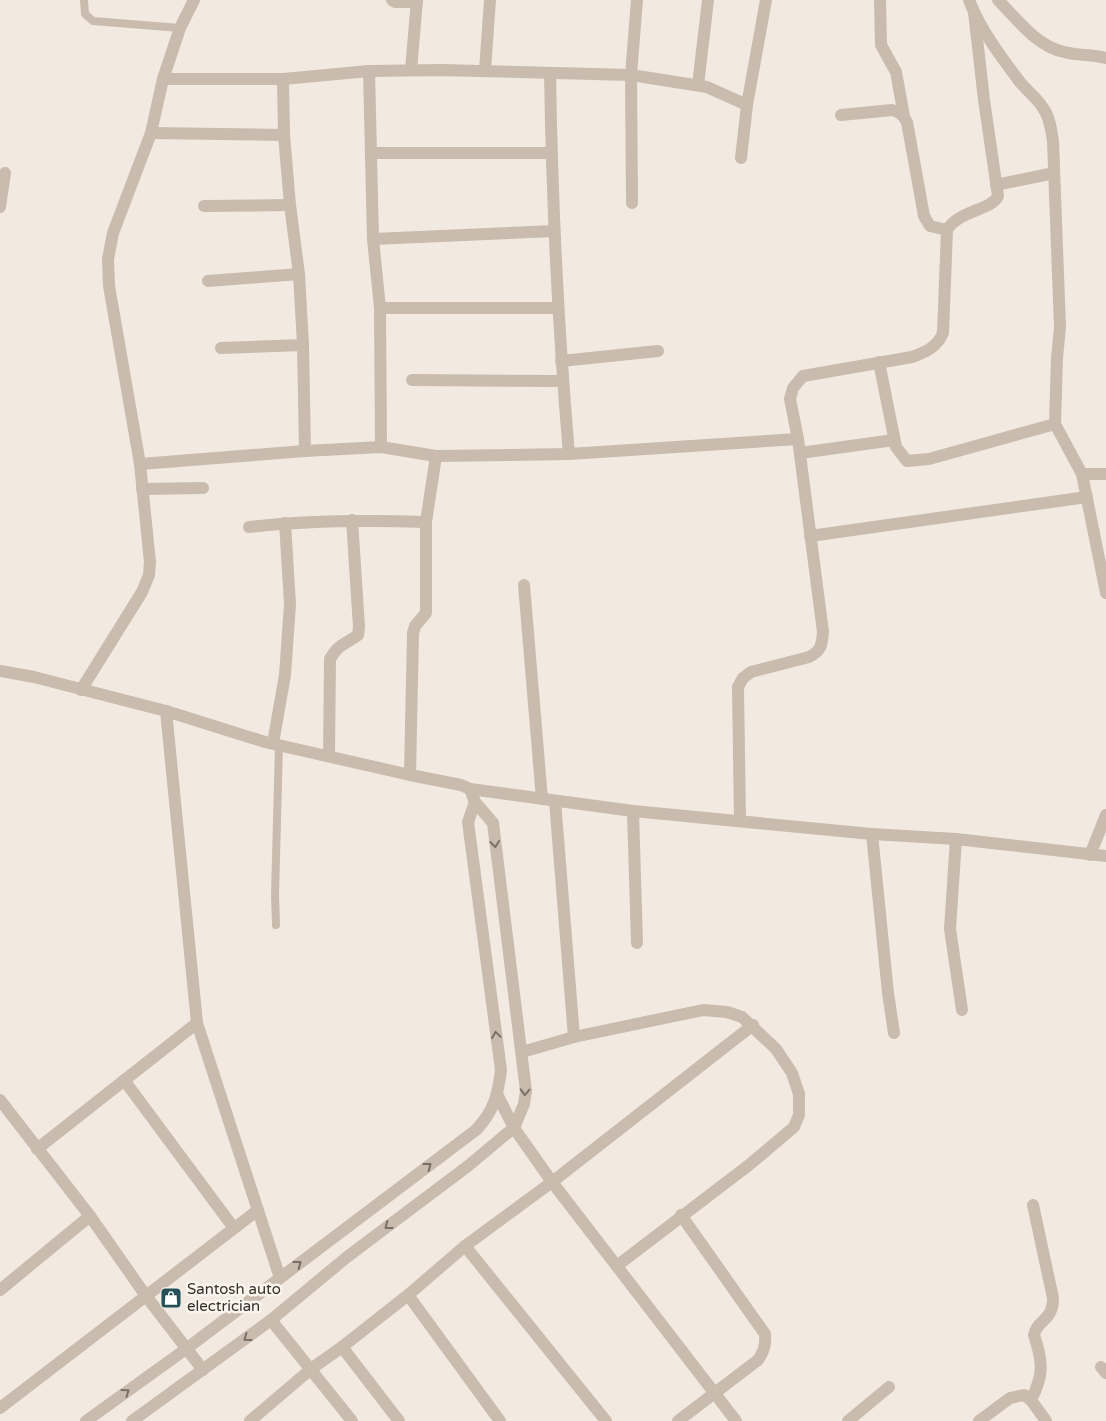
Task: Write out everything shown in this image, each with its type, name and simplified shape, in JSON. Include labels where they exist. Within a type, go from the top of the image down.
[{"type":"street","points":[[81,690],[142,592],[149,575],[150,562],[140,464],[109,286],[108,259],[113,233],[151,133],[163,79],[180,28],[194,0]]},
{"type":"street","points":[[392,0],[395,2],[417,1],[411,70]]},
{"type":"street","points":[[485,70],[490,0]]},
{"type":"street","points":[[632,203],[631,75],[637,0]]},
{"type":"street","points":[[698,85],[708,0]]},
{"type":"street","points":[[741,158],[747,105],[766,0]]},
{"type":"street","points":[[880,0],[881,45],[896,72],[924,216],[930,226],[947,230]]},
{"type":"street","points":[[998,0],[1034,37],[1046,45],[1066,53],[1106,58]]},
{"type":"street","points":[[972,6],[997,51],[1020,82],[1043,108],[1048,118],[1053,141],[1060,327],[1055,424],[1082,474],[1106,593]]},
{"type":"street","points":[[740,821],[738,687],[743,678],[751,672],[809,657],[817,653],[822,646],[822,632],[800,453],[790,399],[793,388],[803,376],[912,357],[925,352],[940,341],[943,328],[947,230],[955,220],[995,201],[998,196],[972,6]]},
{"type":"street","points":[[163,79],[283,80],[369,71],[411,70],[485,70],[631,75],[707,87],[747,105]]},
{"type":"street","points":[[369,71],[373,239],[380,308],[381,447]]},
{"type":"street","points":[[550,73],[554,231],[562,381],[569,454]]},
{"type":"street","points":[[283,80],[284,135],[290,205],[299,274],[303,345],[305,451]]},
{"type":"street","points":[[841,115],[892,110],[904,116]]},
{"type":"street","points":[[151,133],[284,135]]},
{"type":"street","points":[[371,153],[551,152]]},
{"type":"street","points":[[0,207],[5,173]]},
{"type":"street","points":[[996,185],[1054,173]]},
{"type":"street","points":[[204,206],[290,205]]},
{"type":"street","points":[[373,239],[554,231]]},
{"type":"street","points":[[208,281],[299,274]]},
{"type":"street","points":[[380,308],[558,308]]},
{"type":"street","points":[[221,348],[303,345]]},
{"type":"street","points":[[561,361],[658,351]]},
{"type":"street","points":[[879,362],[894,440],[896,447],[907,461],[919,461],[1055,424]]},
{"type":"street","points":[[412,380],[562,381]]},
{"type":"street","points":[[140,464],[381,447],[436,456],[569,454],[798,439]]},
{"type":"street","points":[[800,453],[894,440]]},
{"type":"street","points":[[410,775],[413,633],[415,626],[426,614],[426,522],[436,456]]},
{"type":"street","points":[[1082,474],[1106,474]]},
{"type":"street","points":[[142,489],[203,488]]},
{"type":"street","points":[[810,536],[1087,497]]},
{"type":"street","points":[[249,527],[286,522],[352,520],[426,522]]},
{"type":"street","points":[[329,756],[330,659],[339,646],[351,641],[358,635],[359,627],[352,520]]},
{"type":"street","points":[[276,744],[285,675],[290,604],[286,522]]},
{"type":"street","points":[[524,585],[542,799]]},
{"type":"street","points":[[0,671],[166,711],[276,744],[461,785],[470,789],[633,811],[872,834],[956,838],[1106,856]]},
{"type":"street","points":[[166,711],[196,1023],[280,1278]]},
{"type":"street","points":[[132,1421],[271,1320],[347,1257],[468,1166],[514,1128],[524,1104],[526,1090],[522,1052],[492,823],[475,802],[470,789]]},
{"type":"street","points":[[555,801],[574,1037]]},
{"type":"street","points":[[86,1421],[476,1130],[487,1118],[498,1096],[501,1070],[468,822],[475,802]]},
{"type":"street","points":[[633,811],[637,943]]},
{"type":"street","points":[[1090,855],[1106,815]]},
{"type":"street","points":[[872,834],[888,993],[894,1033]]},
{"type":"street","points":[[956,838],[950,929],[962,1010]]},
{"type":"street","points":[[522,1052],[574,1037],[702,1010],[727,1012],[742,1017],[776,1049],[792,1073],[799,1094],[799,1115],[794,1127],[749,1165],[681,1215],[618,1266]]},
{"type":"street","points":[[37,1149],[196,1023]]},
{"type":"street","points":[[250,1421],[311,1369],[408,1295],[465,1246],[552,1182],[753,1026]]},
{"type":"street","points":[[124,1080],[233,1227]]},
{"type":"street","points":[[498,1096],[514,1128],[552,1182],[736,1421]]},
{"type":"street","points":[[0,1100],[90,1216],[146,1296],[203,1370]]},
{"type":"street","points":[[1031,1400],[1041,1379],[1042,1369],[1034,1335],[1035,1330],[1051,1314],[1053,1308],[1053,1298],[1033,1205]]},
{"type":"street","points":[[0,1408],[233,1227],[258,1210]]},
{"type":"street","points":[[678,1421],[758,1360],[763,1354],[766,1343],[765,1334],[681,1215]]},
{"type":"street","points":[[1,1287],[90,1216]]},
{"type":"street","points":[[465,1246],[606,1421]]},
{"type":"street","points":[[408,1295],[500,1421]]},
{"type":"street","points":[[271,1320],[352,1421]]},
{"type":"street","points":[[342,1347],[399,1421]]},
{"type":"street","points":[[848,1421],[889,1387]]},
{"type":"street","points":[[979,1421],[1010,1398],[1024,1395],[1031,1400],[1046,1421]]},
{"type":"lane","points":[[84,0],[85,14],[94,21],[180,28]]},
{"type":"lane","points":[[276,744],[276,925]]},
{"type":"place","name":"Santosh auto electrician","points":[[171,1298]]}]
